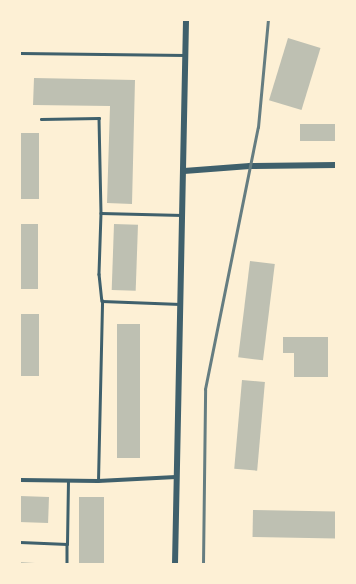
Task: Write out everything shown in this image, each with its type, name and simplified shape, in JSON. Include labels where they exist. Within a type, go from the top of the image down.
[{"type":"street","points":[[175,564],[186,20]]},
{"type":"street","points":[[184,171],[250,166],[336,165]]},
{"type":"street","points":[[20,480],[98,481],[176,477]]},
{"type":"lane","points":[[20,53],[185,55]]},
{"type":"lane","points":[[41,119],[99,118],[101,213],[98,274],[102,301],[98,481]]},
{"type":"lane","points":[[101,213],[183,215]]},
{"type":"lane","points":[[102,301],[180,304]]},
{"type":"lane","points":[[68,481],[68,564]]},
{"type":"lane","points":[[20,542],[67,544]]},
{"type":"building","points":[[288,38],[321,48],[302,110],[269,100]]},
{"type":"building","points":[[34,78],[135,80],[132,204],[107,203],[110,106],[33,105]]},
{"type":"building","points":[[300,124],[336,124],[336,141],[300,141]]},
{"type":"building","points":[[20,133],[39,133],[39,199],[20,199]]},
{"type":"building","points":[[20,224],[38,224],[38,289],[20,289]]},
{"type":"building","points":[[114,224],[138,225],[136,291],[112,290]]},
{"type":"building","points":[[250,261],[275,264],[263,360],[238,357]]},
{"type":"building","points":[[20,314],[39,314],[39,376],[20,376]]},
{"type":"building","points":[[117,324],[140,324],[140,458],[117,458]]},
{"type":"building","points":[[283,337],[328,337],[328,377],[294,377],[294,353],[283,353]]},
{"type":"building","points":[[242,380],[265,382],[257,471],[234,469]]},
{"type":"building","points":[[20,496],[49,497],[48,523],[20,522]]},
{"type":"building","points":[[79,497],[104,497],[104,564],[79,564]]},
{"type":"building","points":[[253,510],[336,511],[336,538],[253,537]]},
{"type":"building","points":[[20,562],[35,563],[35,564],[20,564]]},
{"type":"railway","points":[[203,564],[205,389],[258,127],[268,20]]}]
